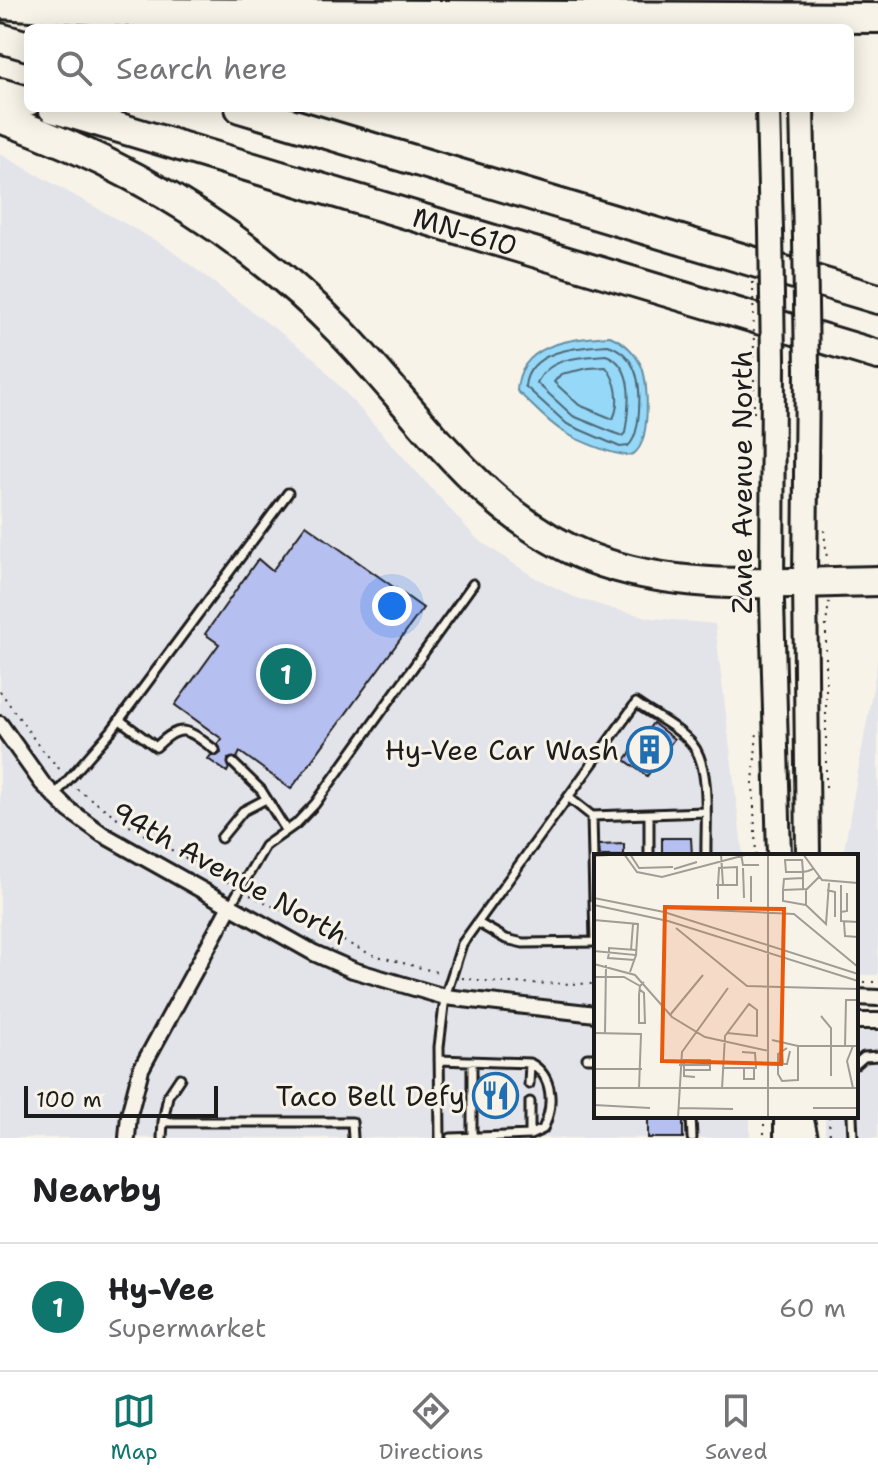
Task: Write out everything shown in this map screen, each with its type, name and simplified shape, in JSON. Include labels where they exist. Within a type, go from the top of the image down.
[{"type":"highway","points":[[45,8],[125,0]]},
{"type":"highway","points":[[455,0],[606,2],[690,18]]},
{"type":"highway","points":[[0,4],[140,13],[690,18],[801,15],[878,18]]},
{"type":"highway","points":[[0,38],[24,45]]},
{"type":"highway","points":[[0,93],[24,100]]},
{"type":"highway","name":"MN-610","points":[[66,112],[878,355]]},
{"type":"highway","name":"MN-610","points":[[253,112],[878,299]]},
{"type":"highway","points":[[0,118],[79,148],[144,180],[245,246],[325,315],[480,486],[529,526],[591,558],[637,572],[703,582],[878,581]]},
{"type":"main road","name":"Zane Avenue North","points":[[768,112],[771,230],[763,357],[772,582],[766,726],[779,854]]},
{"type":"main road","points":[[802,112],[807,369],[805,581],[808,854]]},
{"type":"main road","points":[[766,726],[789,854]]},
{"type":"main road","points":[[802,1118],[808,1138]]},
{"type":"main road","points":[[808,1138],[811,1118]]},
{"type":"street","name":"94th Avenue North","points":[[0,724],[23,760],[54,796],[102,834],[314,953],[445,997],[594,1014]]},
{"type":"street","points":[[127,1138],[129,1115],[141,1069],[229,908]]},
{"type":"street","points":[[858,997],[878,998]]},
{"type":"street","name":"94th Avenue North","points":[[572,1009],[594,1004]]},
{"type":"lane","points":[[54,796],[120,720],[288,493]]},
{"type":"lane","points":[[229,908],[265,846],[296,824],[315,804],[473,584]]},
{"type":"lane","points":[[440,1138],[439,1060],[445,997],[462,944],[636,703],[695,747],[705,774],[706,854]]},
{"type":"lane","points":[[120,720],[156,747],[175,730],[183,730],[215,750]]},
{"type":"lane","points":[[233,763],[250,777],[286,830]]},
{"type":"lane","points":[[568,797],[592,816],[705,812]]},
{"type":"lane","points":[[221,838],[243,811],[266,799]]},
{"type":"lane","points":[[649,814],[649,854]]},
{"type":"lane","points":[[592,816],[594,879]]},
{"type":"lane","points":[[478,923],[506,939],[523,943],[594,942]]},
{"type":"lane","points":[[858,1062],[864,1057],[878,1056]]},
{"type":"lane","points":[[439,1060],[530,1063],[541,1069],[549,1081],[548,1118],[542,1134],[451,1138]]},
{"type":"lane","points":[[472,1061],[472,1138]]},
{"type":"lane","points":[[529,1084],[530,1063]]},
{"type":"lane","points":[[162,1138],[168,1096],[180,1078]]},
{"type":"lane","points":[[530,1102],[530,1135]]},
{"type":"lane","points":[[691,1118],[692,1138]]},
{"type":"lane","points":[[852,1118],[853,1138]]},
{"type":"lane","points":[[163,1122],[352,1122],[353,1138]]},
{"type":"path","points":[[753,283],[763,357]]},
{"type":"path","points":[[0,691],[39,746],[92,802],[259,901],[370,954],[451,977],[502,983],[594,984]]},
{"type":"path","points":[[756,854],[753,783],[766,726]]},
{"type":"path","points":[[829,1118],[830,1138]]},
{"type":"shaded area","points":[[0,154],[165,246],[314,358],[477,539],[532,576],[574,597],[613,609],[652,618],[715,624],[743,854],[594,854],[594,1118],[750,1118],[750,1138],[0,1138]]},
{"type":"shaded area","points":[[878,659],[878,975],[858,975],[858,854],[843,854]]},
{"type":"shaded area","points":[[878,1025],[878,1138],[825,1138],[825,1118],[858,1118],[858,1026]]},
{"type":"water","points":[[610,336],[635,355],[644,373],[646,426],[639,448],[633,454],[598,448],[564,432],[517,391],[527,362],[538,353],[565,342]]},
{"type":"building","points":[[306,525],[423,608],[291,789],[240,752],[237,758],[228,759],[227,772],[208,759],[221,753],[218,744],[222,739],[175,705],[219,644],[205,634],[258,559],[272,571]]},
{"type":"building","name":"Hy-Vee Car Wash","points":[[653,723],[674,739],[647,776],[625,760]]},
{"type":"building","points":[[662,838],[691,838],[692,854],[662,854]]},
{"type":"building","points":[[624,844],[624,854],[600,854],[599,845]]},
{"type":"building","points":[[648,1118],[683,1118],[683,1138],[648,1138]]},
{"type":"place","name":"Hy-Vee","points":[[286,674]]},
{"type":"place","name":"Hy-Vee Car Wash","points":[[650,750]]},
{"type":"place","name":"Taco Bell Defy","points":[[496,1096]]}]
